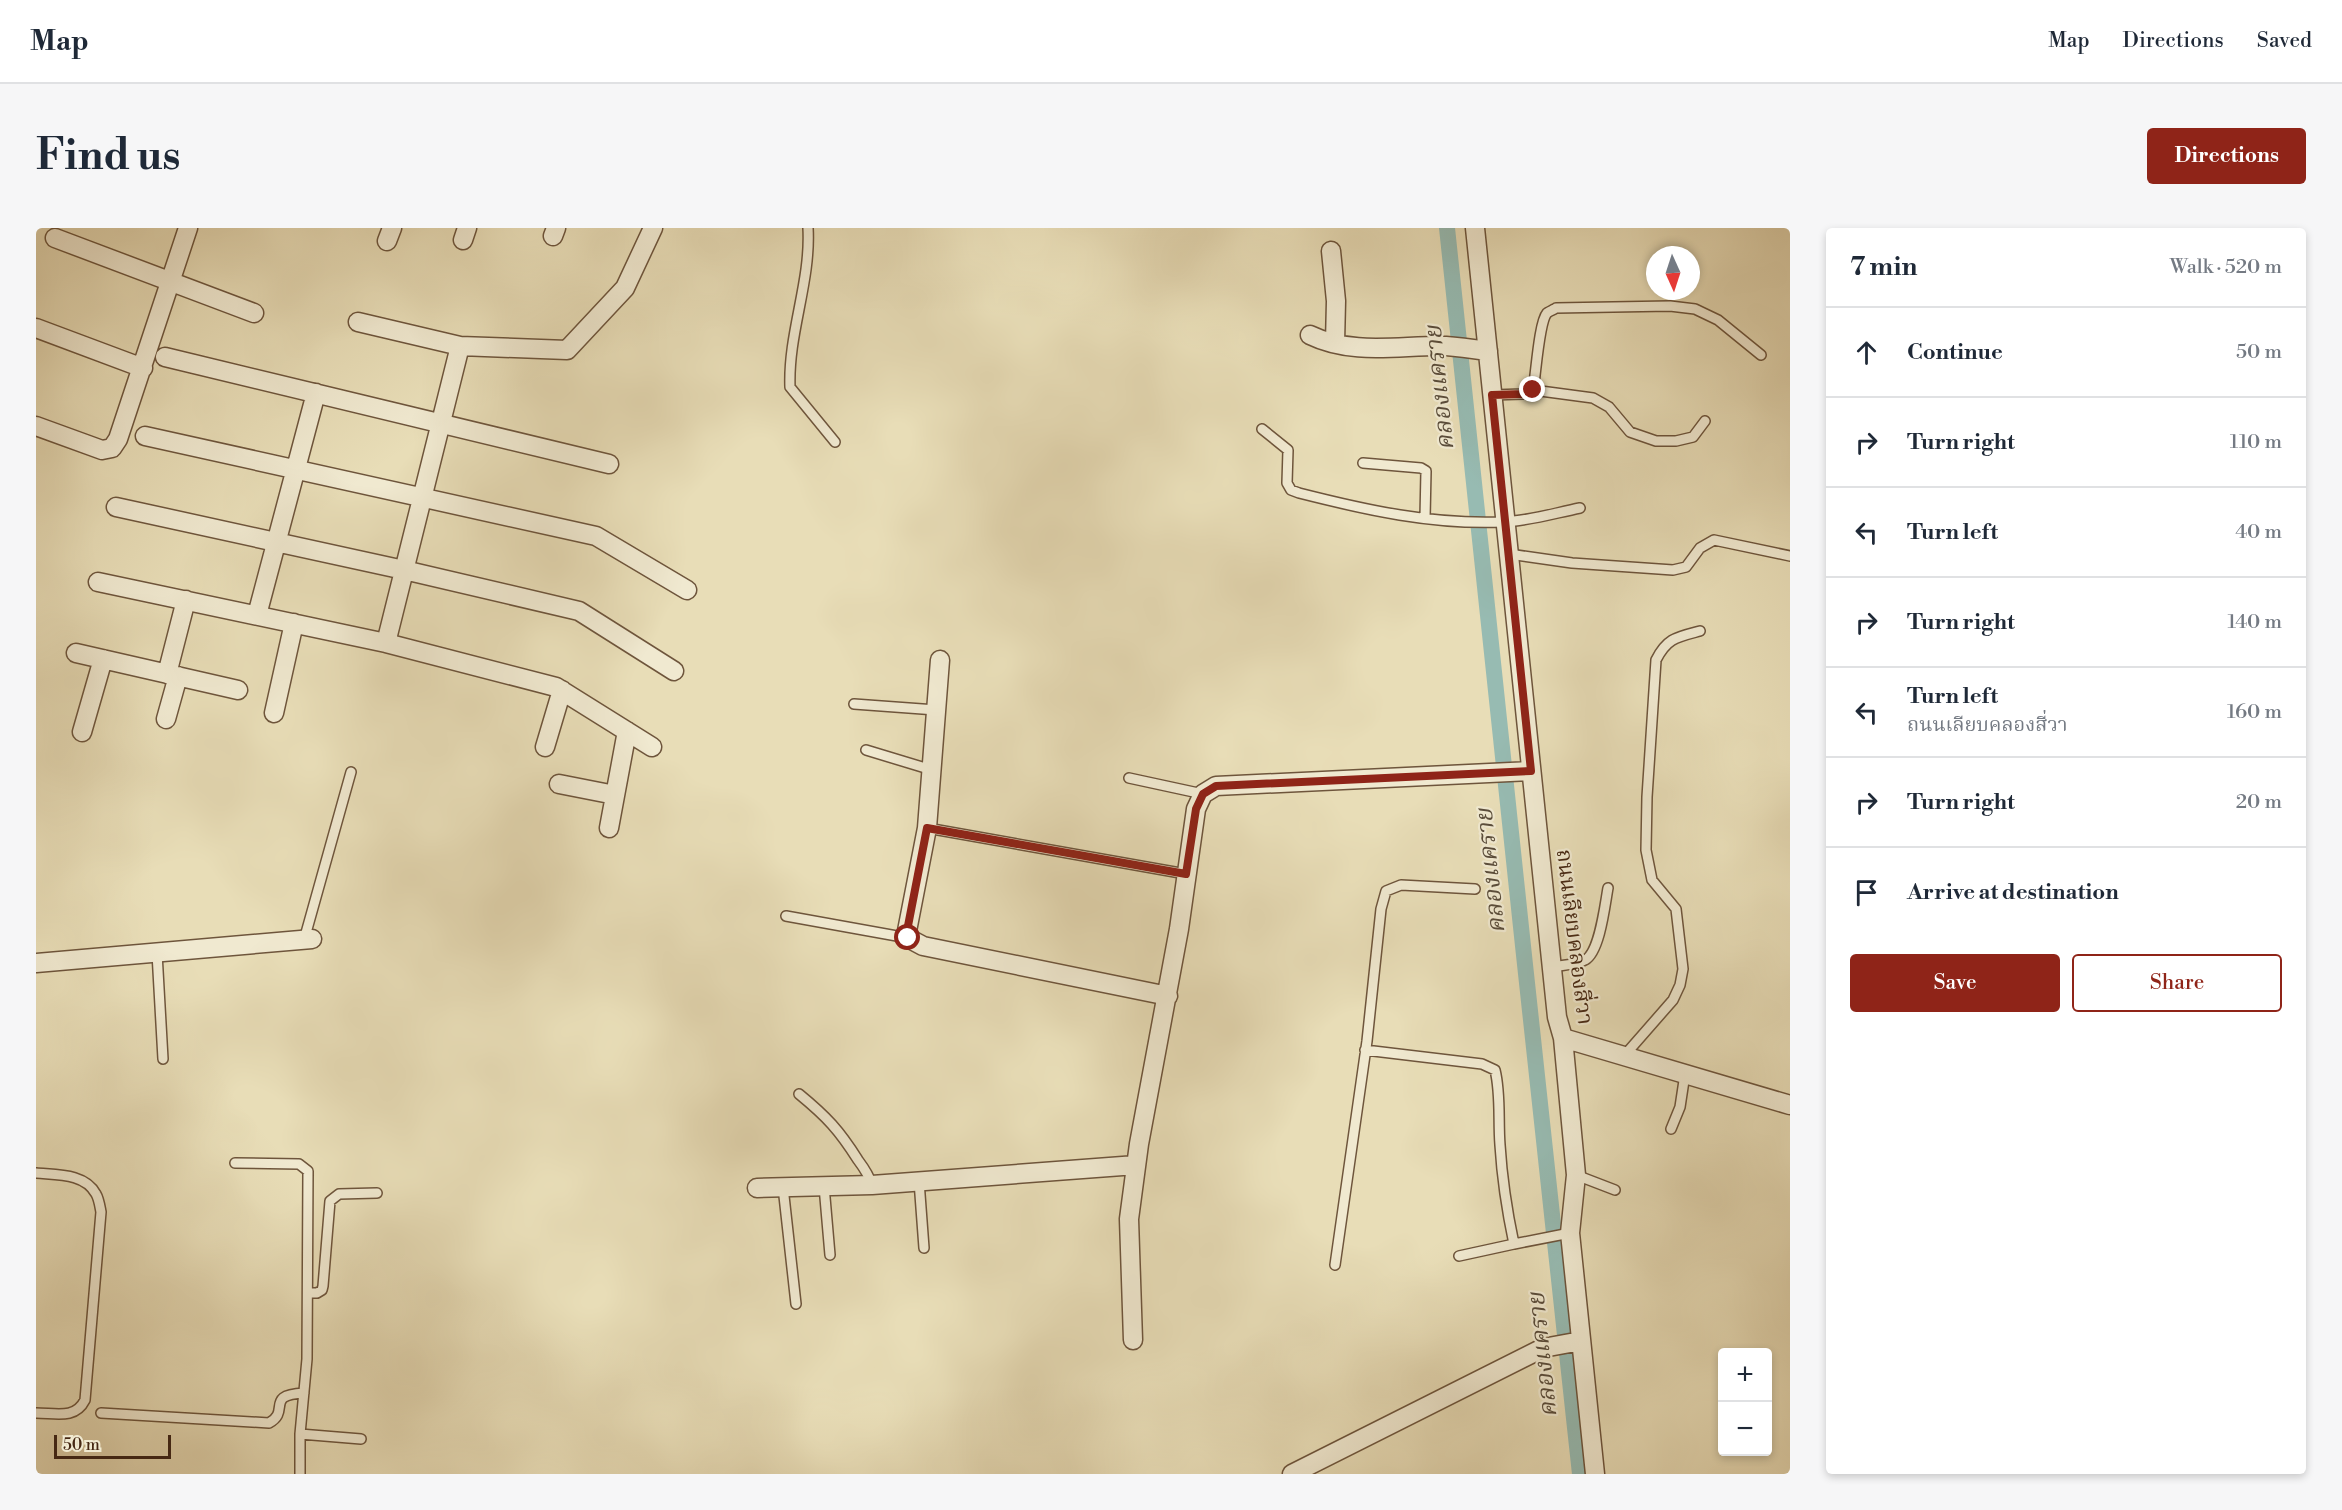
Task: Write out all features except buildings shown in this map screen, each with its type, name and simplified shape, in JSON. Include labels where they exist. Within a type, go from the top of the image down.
[{"type":"street","points":[[36,426],[102,450],[112,448],[118,439],[143,368],[188,228]]},
{"type":"street","points":[[358,322],[459,346],[567,350],[625,288],[653,228]]},
{"type":"street","name":"ถนนเลียบคลองสี่วา","points":[[1475,228],[1557,1017],[1563,1038],[1576,1175],[1564,1235],[1575,1342],[1595,1474]]},
{"type":"street","points":[[55,238],[254,313]]},
{"type":"street","points":[[1330,250],[1336,301],[1335,343]]},
{"type":"street","points":[[36,328],[143,368]]},
{"type":"street","points":[[1310,335],[1322,341],[1354,348],[1455,347],[1488,351]]},
{"type":"street","points":[[386,643],[459,346]]},
{"type":"street","points":[[165,357],[609,464]]},
{"type":"street","points":[[257,615],[316,393]]},
{"type":"street","points":[[146,436],[596,536],[687,590]]},
{"type":"street","points":[[116,507],[579,611],[674,671]]},
{"type":"street","points":[[98,582],[386,643],[556,687],[652,747]]},
{"type":"street","points":[[166,719],[186,600]]},
{"type":"street","points":[[274,713],[294,623]]},
{"type":"street","points":[[76,653],[238,690]]},
{"type":"street","points":[[82,732],[103,659]]},
{"type":"street","points":[[940,660],[927,828],[907,931],[908,938],[923,946],[1168,996]]},
{"type":"street","points":[[545,747],[562,690]]},
{"type":"street","points":[[609,828],[627,731]]},
{"type":"street","points":[[1133,1340],[1129,1219],[1136,1165],[1168,996],[1196,809],[1203,794],[1216,786],[1531,771]]},
{"type":"street","points":[[559,784],[615,795]]},
{"type":"street","points":[[36,963],[308,940]]},
{"type":"street","points":[[1563,1038],[1790,1105]]},
{"type":"street","points":[[757,1188],[872,1185],[1136,1165]]},
{"type":"street","points":[[1292,1474],[1543,1348],[1575,1342]]},
{"type":"lane","points":[[808,228],[810,250],[792,350],[790,387],[835,442]]},
{"type":"lane","points":[[1533,390],[1540,349],[1541,324],[1548,313],[1556,308],[1670,306],[1695,309],[1718,320],[1761,355]]},
{"type":"lane","points":[[1492,395],[1523,394],[1533,390],[1593,398],[1609,407],[1630,432],[1656,441],[1676,441],[1693,437],[1705,421]]},
{"type":"lane","points":[[1262,429],[1288,450],[1287,483],[1291,490],[1370,511],[1460,522],[1505,522],[1580,508]]},
{"type":"lane","points":[[1363,463],[1421,468],[1426,471],[1425,518]]},
{"type":"lane","points":[[1509,554],[1572,563],[1673,570],[1686,567],[1701,548],[1714,540],[1790,556]]},
{"type":"lane","points":[[1624,1056],[1673,1000],[1680,985],[1683,969],[1676,909],[1652,880],[1646,850],[1647,797],[1656,660],[1663,646],[1674,638],[1700,631]]},
{"type":"lane","points":[[854,704],[936,710]]},
{"type":"lane","points":[[866,750],[932,770]]},
{"type":"lane","points":[[308,940],[351,772]]},
{"type":"lane","points":[[1129,778],[1203,794]]},
{"type":"lane","points":[[927,828],[1186,874]]},
{"type":"lane","points":[[1335,1265],[1365,1050],[1381,909],[1386,891],[1401,885],[1476,889]]},
{"type":"lane","points":[[1552,967],[1585,961],[1593,953],[1608,888]]},
{"type":"lane","points":[[786,916],[908,938]]},
{"type":"lane","points":[[157,953],[163,1059]]},
{"type":"lane","points":[[1365,1050],[1482,1064],[1495,1070],[1498,1083],[1504,1187],[1514,1244]]},
{"type":"lane","points":[[1671,1129],[1680,1107],[1685,1074]]},
{"type":"lane","points":[[799,1094],[841,1132],[869,1176],[872,1185]]},
{"type":"lane","points":[[236,1163],[299,1164],[308,1171],[307,1359],[300,1434],[300,1474]]},
{"type":"lane","points":[[36,1173],[70,1176],[88,1183],[97,1195],[101,1212],[85,1400],[81,1409],[74,1413],[36,1413]]},
{"type":"lane","points":[[1576,1175],[1615,1190]]},
{"type":"lane","points":[[919,1181],[924,1248]]},
{"type":"lane","points":[[824,1186],[830,1256]]},
{"type":"lane","points":[[783,1187],[796,1304]]},
{"type":"lane","points":[[308,1293],[317,1293],[322,1290],[323,1286],[330,1202],[339,1194],[376,1193]]},
{"type":"lane","points":[[1460,1256],[1528,1240],[1564,1235]]},
{"type":"lane","points":[[101,1413],[268,1423],[277,1416],[284,1396],[304,1393]]},
{"type":"lane","points":[[300,1434],[361,1439]]},
{"type":"waterway","name":"คลองเเคราย","points":[[1447,228],[1580,1474]]},
{"type":"route","points":[[908,938],[907,931],[927,828],[1186,874],[1196,809],[1203,794],[1216,786],[1531,771],[1492,395],[1523,394],[1533,390]]}]
